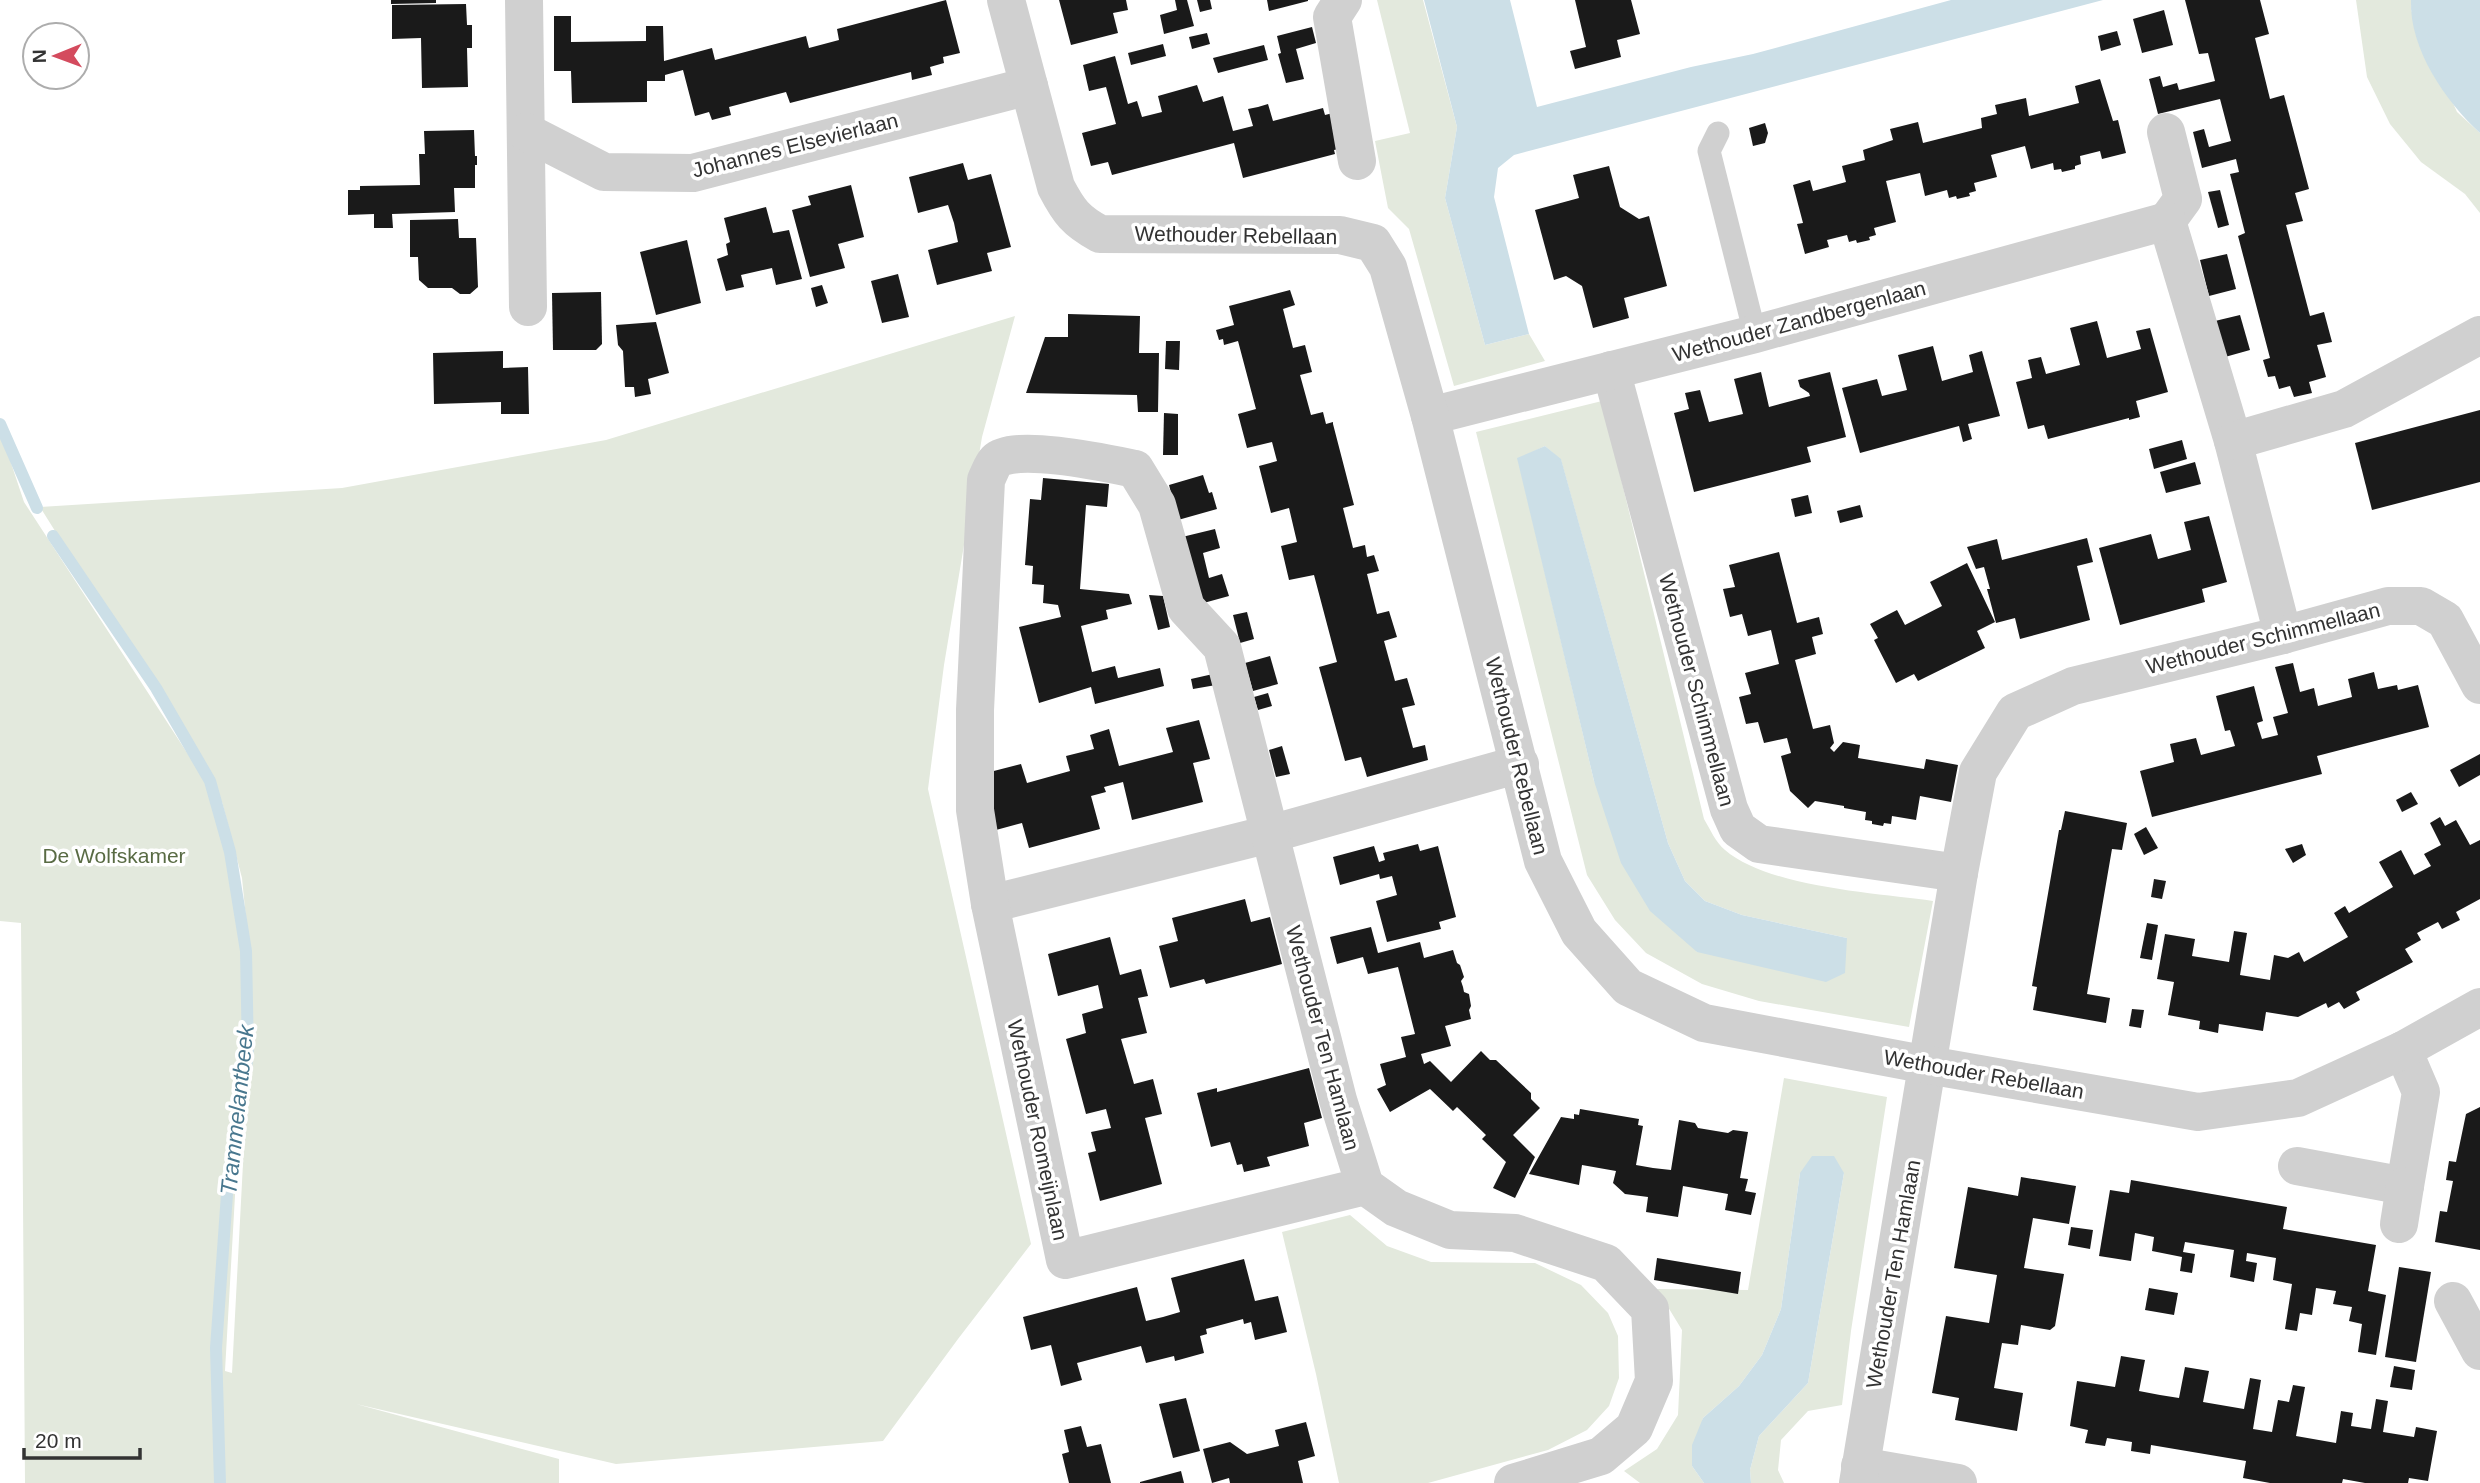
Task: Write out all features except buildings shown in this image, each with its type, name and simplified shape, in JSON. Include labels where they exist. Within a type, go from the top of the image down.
[{"type":"street","points":[[524,0],[528,307]]},
{"type":"street","name":"Wethouder Rebellaan","points":[[1006,0],[1056,187],[1067,208],[1080,223],[1100,234],[1340,234],[1373,243],[1388,268],[1430,416],[1543,861],[1579,932],[1628,987],[1704,1023],[2198,1112],[2298,1098],[2403,1050],[2480,1007]]},
{"type":"street","points":[[1343,0],[1332,18],[1357,161]]},
{"type":"street","name":"Johannes Elsevierlaan","points":[[526,132],[604,172],[693,173],[1029,86]]},
{"type":"street","points":[[2166,132],[2183,199],[2167,220],[2233,441],[2283,635]]},
{"type":"street","name":"Wethouder Zandbergenlaan","points":[[1430,416],[1755,334],[2167,220]]},
{"type":"street","points":[[2233,441],[2344,409],[2480,335]]},
{"type":"street","name":"Wethouder Schimmellaan","points":[[1611,370],[1729,809],[1738,829],[1759,844],[1959,873]]},
{"type":"street","name":"Wethouder Ten Hamlaan","points":[[1008,454],[1069,457],[1135,469],[1157,505],[1186,608],[1222,647],[1338,1100],[1365,1186]]},
{"type":"street","name":"Wethouder Romeijnlaan","points":[[1008,454],[996,461],[986,480],[975,710],[975,810],[990,904],[1065,1260],[1365,1186]]},
{"type":"street","name":"Wethouder Schimmellaan","points":[[1928,1065],[1978,772],[2015,712],[2073,686],[2283,635],[2388,606],[2421,606],[2445,620],[2480,685]]},
{"type":"street","points":[[990,904],[1270,834],[1520,764]]},
{"type":"street","points":[[2399,1224],[2421,1092],[2403,1050]]},
{"type":"street","name":"Wethouder Ten Hamlaan","points":[[1859,1475],[1928,1065]]},
{"type":"street","points":[[2297,1166],[2405,1186]]},
{"type":"street","points":[[1365,1186],[1396,1208],[1450,1230],[1515,1233],[1606,1262],[1650,1309],[1654,1381],[1634,1428],[1601,1456],[1513,1483]]},
{"type":"street","points":[[2453,1301],[2480,1351]]},
{"type":"street","points":[[1859,1475],[1958,1483]]},
{"type":"lane","points":[[1718,133],[1709,151],[1755,334]]},
{"type":"green space","points":[[1377,0],[1423,0],[1457,127],[1445,198],[1485,345],[1529,334],[1545,361],[1454,386],[1409,229],[1388,208],[1375,141],[1410,133]]},
{"type":"green space","points":[[2356,0],[2411,0],[2411,10],[2457,112],[2480,133],[2480,213],[2465,194],[2421,162],[2390,124],[2367,77]]},
{"type":"green space","name":"De Wolfskamer","points":[[1015,316],[982,437],[944,665],[928,789],[1031,1244],[883,1441],[616,1464],[356,1404],[559,1459],[559,1483],[25,1483],[21,923],[0,921],[0,430],[24,502],[221,805],[249,949],[242,878],[222,802],[40,507],[342,488],[606,440]],"holes":[[[249,950],[250,1030],[232,1373],[225,1371]]]},
{"type":"green space","points":[[1602,401],[1704,819],[1725,850],[1767,872],[1823,886],[1933,901],[1909,1027],[1759,1001],[1702,984],[1646,953],[1615,920],[1587,875],[1476,432]],"holes":[[[1545,446],[1561,460],[1668,843],[1685,881],[1705,901],[1742,915],[1847,938],[1697,952],[1594,781],[1518,459]]]},
{"type":"green space","points":[[1784,1078],[1887,1097],[1842,1405],[1808,1411],[1781,1440],[1778,1470],[1784,1483],[1751,1483],[1750,1470],[1759,1436],[1808,1383],[1844,1173],[1800,1173],[1781,1309],[1762,1355],[1739,1386],[1703,1418],[1692,1466],[1704,1483],[1640,1483],[1624,1471],[1657,1449],[1678,1415],[1682,1330],[1657,1289],[1748,1290]]},
{"type":"green space","points":[[1350,1215],[1387,1246],[1431,1262],[1535,1263],[1581,1285],[1608,1313],[1618,1336],[1619,1378],[1609,1406],[1587,1430],[1548,1450],[1428,1483],[1339,1483],[1282,1232]]},
{"type":"shaded area","points":[[1424,0],[1510,0],[1537,107],[1691,67],[1753,54],[1951,0],[2103,0],[1514,155],[1498,168],[1494,197],[1529,334],[1485,345],[1445,198],[1457,127]]},
{"type":"shaded area","points":[[2411,0],[2480,0],[2480,133],[2455,106],[2432,73],[2416,37]]},
{"type":"shaded area","points":[[1545,446],[1561,459],[1668,843],[1685,881],[1705,901],[1742,915],[1847,938],[1845,973],[1826,982],[1697,952],[1650,911],[1621,863],[1594,781],[1517,458]]},
{"type":"shaded area","points":[[1812,1156],[1834,1156],[1844,1173],[1808,1383],[1759,1436],[1750,1470],[1751,1483],[1704,1483],[1692,1466],[1692,1445],[1703,1418],[1739,1386],[1762,1355],[1781,1309],[1800,1173]]},
{"type":"waterway","name":"Trammelantbeek","points":[[0,424],[37,508]]},
{"type":"waterway","name":"Trammelantbeek","points":[[53,536],[156,688],[210,781],[230,852],[246,951],[248,1055],[228,1180],[216,1348],[220,1483]]}]
